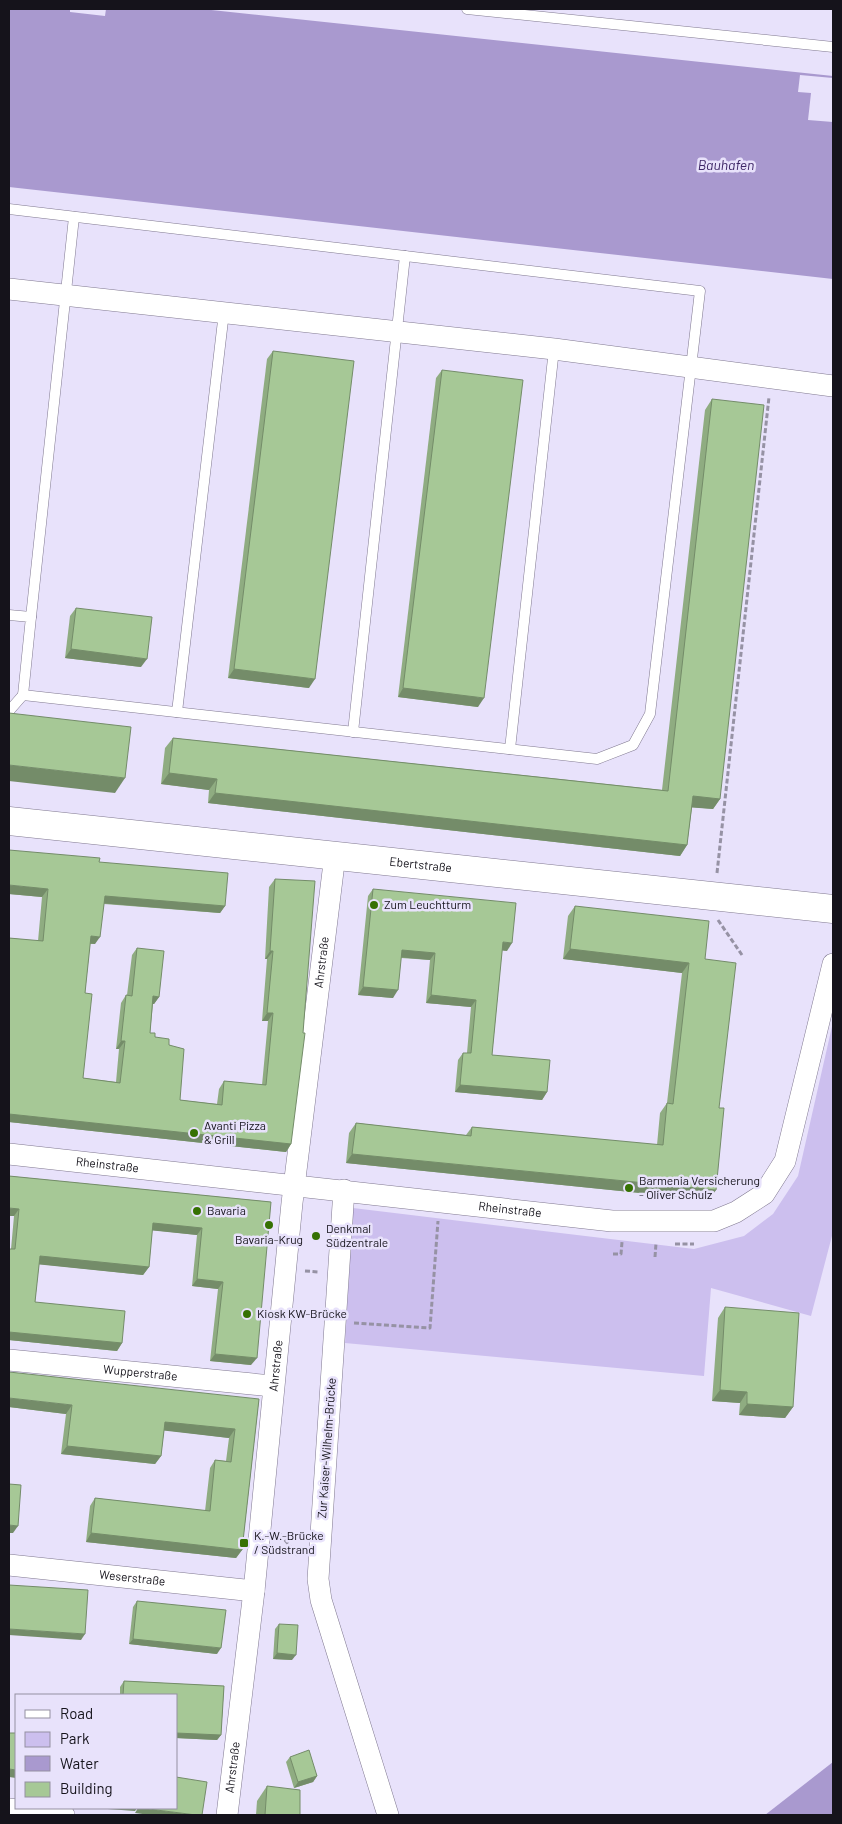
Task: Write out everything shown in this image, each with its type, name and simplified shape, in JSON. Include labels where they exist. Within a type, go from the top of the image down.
[{"type":"street","points":[[9,289],[691,365],[767,378],[833,386]]},
{"type":"street","name":"Ebertstraße","points":[[9,821],[335,855],[716,908],[833,909]]},
{"type":"street","name":"Ahrstraße","points":[[227,1815],[254,1591],[272,1386],[294,1186],[335,855]]},
{"type":"street","name":"Rheinstraße","points":[[9,1154],[612,1221],[714,1221],[736,1212],[764,1194],[785,1161],[833,964]]},
{"type":"street","name":"Zur Kaiser-Wilhelm-Brücke","points":[[344,1190],[318,1579],[321,1600],[388,1815]]},
{"type":"street","name":"Wupperstraße","points":[[9,1360],[272,1386]]},
{"type":"street","name":"Weserstraße","points":[[9,1565],[254,1591]]},
{"type":"street","points":[[9,1809],[64,1815]]},
{"type":"lane","points":[[468,9],[833,47]]},
{"type":"lane","points":[[9,209],[700,291],[650,714],[633,745],[596,759],[23,695]]},
{"type":"lane","points":[[9,712],[23,695],[74,217]]},
{"type":"lane","points":[[353,732],[405,256]]},
{"type":"lane","points":[[177,712],[224,312]]},
{"type":"lane","points":[[510,749],[554,349]]},
{"type":"lane","points":[[9,615],[31,617]]},
{"type":"path","points":[[742,955],[716,908],[767,378]]},
{"type":"path","points":[[430,1219],[448,1221]]},
{"type":"path","points":[[349,1322],[430,1328],[438,1220]]},
{"type":"path","points":[[613,1254],[621,1254],[622,1238],[630,1240]]},
{"type":"path","points":[[650,1242],[699,1243]]},
{"type":"path","points":[[655,1257],[656,1243]]},
{"type":"green space","points":[[833,1022],[833,1232],[811,1316],[711,1288],[704,1376],[345,1343],[353,1208],[694,1249],[744,1236],[773,1214],[798,1176]]},
{"type":"water","name":"Bauhafen","points":[[9,9],[70,9],[70,12],[105,16],[106,9],[202,9],[833,76],[833,279],[9,187]]},
{"type":"water","points":[[833,1762],[833,1815],[765,1815]]},
{"type":"pier","points":[[800,75],[833,78],[833,122],[808,120],[811,93],[798,92]]},
{"type":"building","points":[[273,351],[354,361],[315,679],[234,669]]},
{"type":"building","points":[[442,370],[523,380],[484,698],[403,688]]},
{"type":"building","points":[[712,399],[764,405],[720,799],[693,796],[687,845],[215,793],[217,779],[169,773],[173,738],[668,791]]},
{"type":"building","points":[[76,608],[152,617],[147,659],[71,649]]},
{"type":"building","points":[[9,713],[131,727],[125,778],[9,765]]},
{"type":"building","points":[[9,850],[100,858],[99,862],[228,873],[225,906],[105,896],[100,937],[91,936],[85,993],[92,994],[83,1078],[120,1083],[125,1041],[121,1041],[126,995],[132,996],[137,948],[164,951],[159,997],[153,996],[150,1033],[155,1033],[155,1037],[169,1039],[169,1045],[184,1049],[180,1100],[222,1105],[224,1081],[266,1085],[273,1013],[267,1013],[273,951],[270,951],[275,879],[315,881],[303,1033],[305,1033],[291,1144],[9,1114],[9,938],[43,941],[48,889],[9,885]]},
{"type":"building","points":[[373,889],[516,903],[512,943],[503,942],[492,1055],[550,1060],[547,1092],[460,1085],[463,1053],[471,1053],[476,1000],[431,995],[435,953],[402,950],[398,990],[363,987]]},
{"type":"building","points":[[575,906],[709,921],[705,959],[736,963],[719,1108],[724,1108],[716,1190],[352,1154],[356,1123],[471,1136],[472,1127],[663,1145],[667,1103],[673,1104],[689,963],[570,949]]},
{"type":"building","points":[[9,1176],[271,1202],[257,1358],[215,1354],[223,1282],[197,1279],[202,1228],[153,1223],[149,1267],[40,1256],[35,1302],[125,1311],[122,1343],[9,1332],[9,1249],[15,1249],[19,1209],[9,1208]]},
{"type":"building","points":[[725,1307],[799,1313],[793,1407],[747,1404],[747,1392],[720,1390]]},
{"type":"building","points":[[9,1372],[259,1399],[242,1550],[91,1533],[95,1498],[210,1511],[215,1460],[231,1462],[235,1429],[165,1422],[161,1456],[67,1446],[72,1405],[9,1398]]},
{"type":"building","points":[[9,1484],[21,1485],[18,1526],[9,1525]]},
{"type":"building","points":[[9,1585],[88,1590],[85,1634],[9,1629]]},
{"type":"building","points":[[137,1601],[226,1610],[221,1648],[133,1639]]},
{"type":"building","points":[[279,1624],[298,1625],[296,1655],[277,1653]]},
{"type":"building","points":[[124,1681],[224,1686],[221,1735],[178,1733],[178,1694],[123,1694]]},
{"type":"building","points":[[9,1733],[15,1733],[15,1770],[9,1769]]},
{"type":"building","points":[[309,1750],[317,1776],[298,1782],[290,1757]]},
{"type":"building","points":[[178,1777],[207,1782],[202,1815],[149,1809],[178,1809]]},
{"type":"building","points":[[267,1786],[300,1790],[300,1815],[265,1815]]},
{"type":"place","name":"Zum Leuchtturm","points":[[374,905]]},
{"type":"place","name":"Avanti Pizza & Grill","points":[[194,1133]]},
{"type":"place","name":"Barmenia Versicherung - Oliver Schulz","points":[[629,1188]]},
{"type":"place","name":"Bavaria","points":[[197,1211]]},
{"type":"place","name":"Bavaria-Krug","points":[[269,1225]]},
{"type":"place","name":"Denkmal Südzentrale","points":[[316,1236]]},
{"type":"place","name":"Kiosk KW-Brücke","points":[[247,1314]]},
{"type":"place","name":"K.-W.-Brücke / Südstrand","points":[[244,1543]]}]
